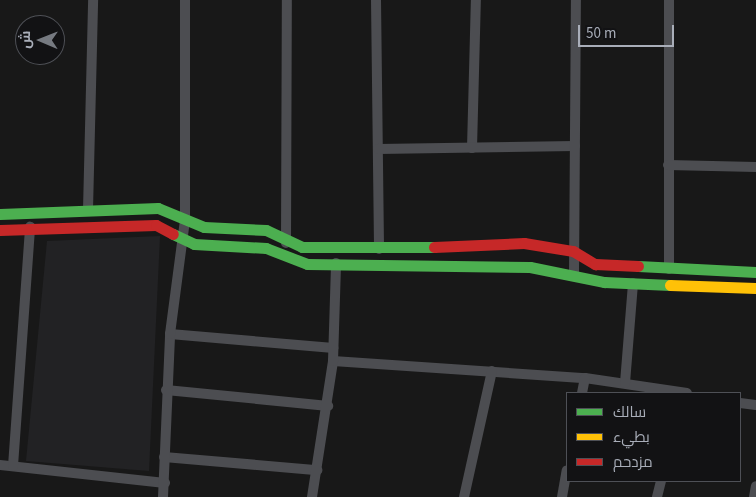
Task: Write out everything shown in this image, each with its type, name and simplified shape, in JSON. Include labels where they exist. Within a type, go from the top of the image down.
[{"type":"street","points":[[88,210],[93,0]]},
{"type":"street","points":[[163,497],[165,483],[166,390],[170,334],[185,220],[185,0]]},
{"type":"street","points":[[286,256],[288,0]]},
{"type":"street","points":[[376,0],[379,248]]},
{"type":"street","points":[[472,148],[476,0]]},
{"type":"street","points":[[574,275],[576,0]]},
{"type":"street","points":[[669,0],[669,269]]},
{"type":"street","points":[[378,149],[575,146]]},
{"type":"street","points":[[668,166],[756,167]]},
{"type":"street","points":[[0,214],[158,208],[185,220],[211,228],[266,230],[302,247],[379,248],[524,243],[573,251],[595,264],[756,272]]},
{"type":"street","points":[[0,230],[30,227],[156,225],[194,244],[266,248],[307,264],[530,267],[574,275],[597,282],[756,288]]},
{"type":"street","points":[[13,466],[30,227]]},
{"type":"street","points":[[312,497],[328,406],[333,362],[336,264]]},
{"type":"street","points":[[625,383],[633,283]]},
{"type":"street","points":[[170,334],[333,348]]},
{"type":"street","points":[[333,362],[585,378],[676,392]]},
{"type":"street","points":[[464,497],[492,371]]},
{"type":"street","points":[[582,392],[585,378]]},
{"type":"street","points":[[166,390],[328,406]]},
{"type":"street","points":[[741,403],[756,406]]},
{"type":"street","points":[[164,457],[317,470]]},
{"type":"street","points":[[0,465],[165,483]]},
{"type":"street","points":[[562,497],[566,475]]},
{"type":"street","points":[[657,497],[660,482]]},
{"type":"street","points":[[754,497],[756,486]]},
{"type":"shaded area","points":[[160,236],[149,471],[26,461],[47,241]]},
{"type":"traffic: fast","points":[[0,214],[158,208],[204,227],[266,230],[302,247],[434,247]]},
{"type":"traffic: fast","points":[[173,234],[194,244],[266,248],[307,264],[530,267],[604,282],[670,285]]},
{"type":"traffic: fast","points":[[638,266],[756,272]]},
{"type":"traffic: slow","points":[[670,285],[756,288]]},
{"type":"traffic: jam","points":[[0,230],[156,225],[173,234]]},
{"type":"traffic: jam","points":[[434,247],[524,243],[573,251],[595,264],[638,266]]}]
